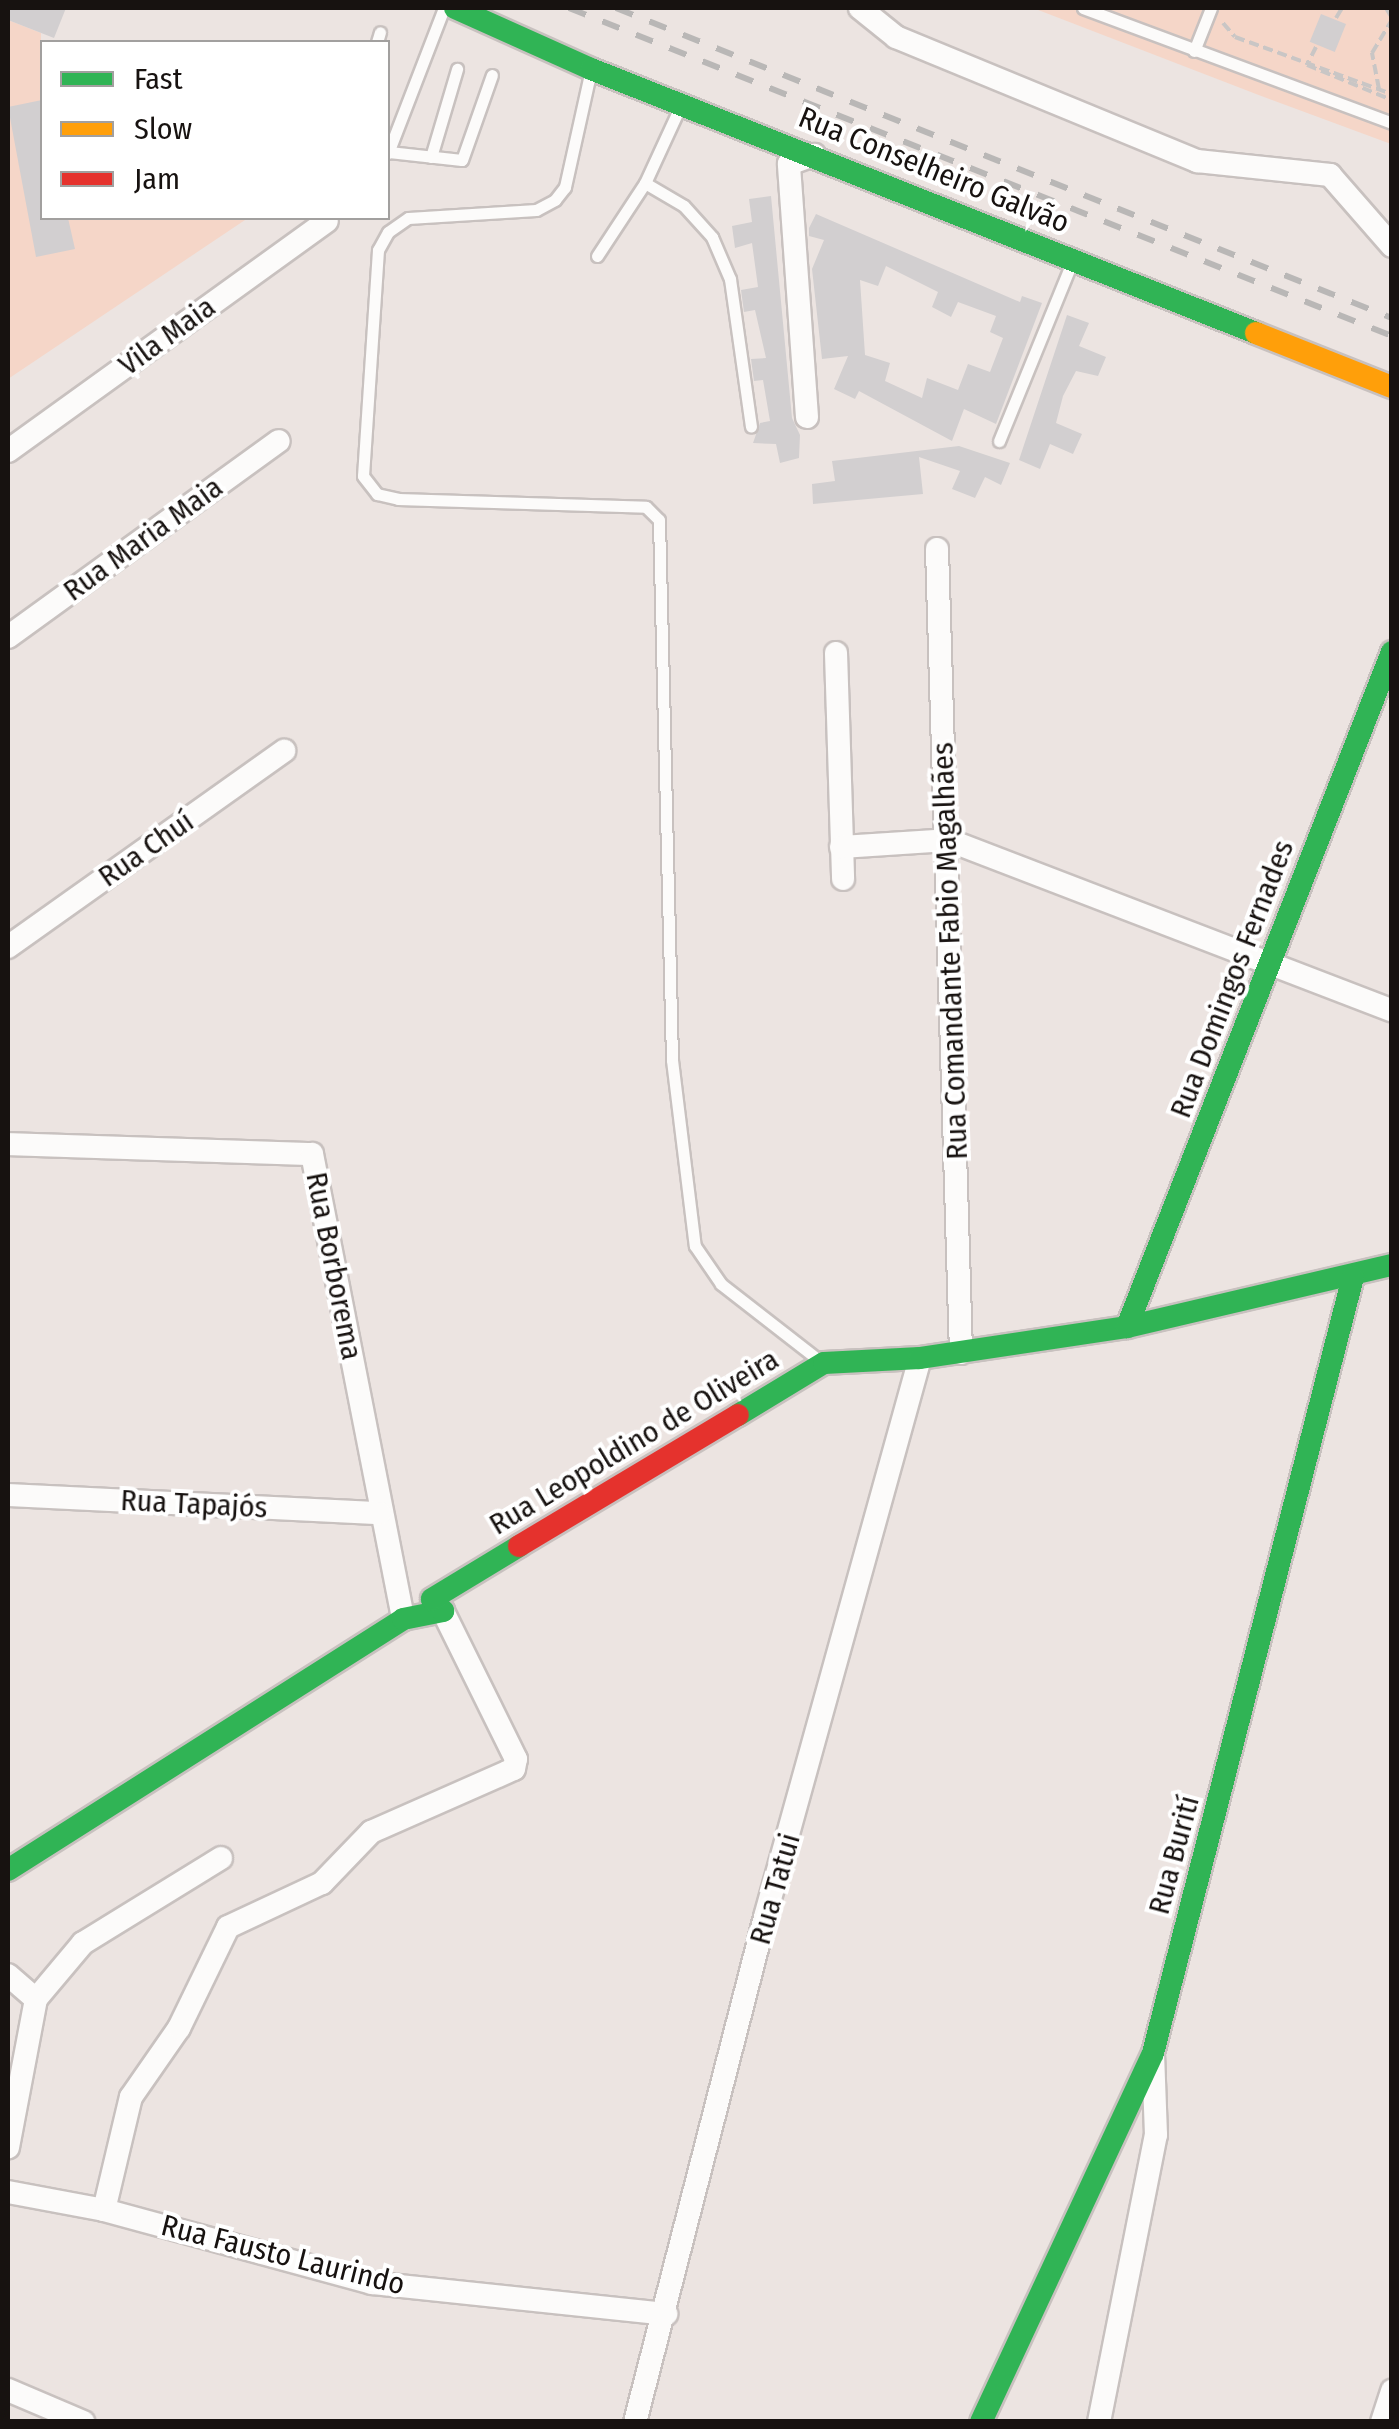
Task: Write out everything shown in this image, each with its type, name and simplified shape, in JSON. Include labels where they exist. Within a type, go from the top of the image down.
[{"type":"main road","name":"Rua Conselheiro Galvão","points":[[455,8],[591,68],[1392,387]]},
{"type":"main road","name":"Rua Domingos Fernades","points":[[1126,1327],[1392,652]]},
{"type":"main road","name":"Rua Leopoldino de Oliveira","points":[[443,1611],[432,1600],[824,1363],[920,1358],[1126,1327],[1392,1265]]},
{"type":"main road","name":"Rua Burití","points":[[982,2422],[1153,2053],[1353,1277]]},
{"type":"main road","points":[[8,1870],[402,1619],[443,1611]]},
{"type":"street","points":[[860,8],[896,37],[1197,162],[1330,175],[1392,246]]},
{"type":"street","points":[[807,417],[789,164],[814,154]]},
{"type":"street","name":"Vila Maia","points":[[8,452],[327,222]]},
{"type":"street","name":"Rua Maria Maia","points":[[8,637],[278,440]]},
{"type":"street","name":"Rua Comandante Fabio Magalhães","points":[[937,549],[961,1353]]},
{"type":"street","points":[[836,653],[843,880]]},
{"type":"street","name":"Rua Chuí","points":[[8,948],[284,751]]},
{"type":"street","points":[[841,848],[948,840],[1392,1010]]},
{"type":"street","name":"Rua Borborema","points":[[8,1144],[312,1154],[402,1619]]},
{"type":"street","name":"Rua Tatui","points":[[635,2422],[666,2314],[765,1917],[920,1358]]},
{"type":"street","name":"Rua Tapajós","points":[[8,1495],[380,1513]]},
{"type":"street","points":[[104,2210],[131,2097],[179,2028],[228,1927],[322,1883],[371,1832],[514,1769],[508,1742],[443,1611]]},
{"type":"street","points":[[8,2147],[36,1999],[83,1943],[221,1858]]},
{"type":"street","points":[[8,1975],[36,1999]]},
{"type":"street","points":[[1099,2422],[1156,2134],[1153,2053]]},
{"type":"street","name":"Rua Fausto Laurindo","points":[[15,2194],[104,2210],[372,2283],[666,2314]]},
{"type":"street","points":[[8,2390],[83,2422]]},
{"type":"street","points":[[1382,2422],[1392,2391]]},
{"type":"lane","points":[[390,147],[444,8]]},
{"type":"lane","points":[[1083,8],[1392,124]]},
{"type":"lane","points":[[1194,51],[1209,12]]},
{"type":"lane","points":[[591,68],[565,187],[556,200],[536,210],[408,218],[388,232],[378,250],[363,476],[377,494],[398,498],[646,508],[659,520],[672,1060],[695,1246],[721,1284],[824,1363]]},
{"type":"lane","points":[[431,157],[457,69]]},
{"type":"lane","points":[[390,152],[462,160],[492,75]]},
{"type":"lane","points":[[597,256],[645,183],[681,103]]},
{"type":"lane","points":[[645,183],[684,206],[712,237],[730,280],[751,427]]},
{"type":"lane","points":[[999,441],[1073,258]]},
{"type":"path","points":[[1336,18],[1342,8]]},
{"type":"path","points":[[1384,97],[1372,53],[1392,20],[1386,8]]},
{"type":"path","points":[[1209,12],[1236,37],[1392,97]]},
{"type":"path","points":[[1303,62],[1316,46]]},
{"type":"path","points":[[1303,62],[1392,97]]},
{"type":"shaded area","points":[[1033,8],[1391,8],[1391,144],[1256,94]]},
{"type":"shaded area","points":[[8,20],[41,33],[40,220],[245,220],[8,379]]},
{"type":"building","points":[[8,8],[66,8],[54,38],[8,20]]},
{"type":"building","points":[[1321,14],[1346,24],[1335,52],[1310,42]]},
{"type":"building","points":[[40,100],[40,220],[68,220],[75,249],[36,257],[8,107]]},
{"type":"building","points":[[771,196],[792,418],[800,435],[799,458],[780,463],[776,444],[753,443],[760,423],[770,421],[763,380],[754,381],[751,359],[766,358],[755,310],[744,312],[741,290],[758,287],[752,243],[735,248],[732,226],[752,222],[749,199]]},
{"type":"building","points":[[816,214],[1020,302],[1022,296],[1042,303],[996,424],[964,409],[952,441],[859,391],[855,399],[834,389],[848,356],[822,359],[812,269],[824,240],[809,236]],"holes":[[[886,266],[938,292],[932,307],[951,317],[958,302],[996,316],[990,332],[1003,338],[990,372],[968,364],[958,390],[927,378],[922,398],[885,381],[890,363],[865,355],[860,280],[878,286]]]},
{"type":"building","points":[[1067,315],[1089,323],[1079,346],[1106,357],[1098,376],[1076,371],[1063,396],[1056,423],[1082,434],[1073,454],[1050,444],[1040,469],[1019,460]]},
{"type":"building","points":[[959,446],[1010,463],[1001,485],[985,477],[975,498],[952,489],[960,471],[919,457],[923,494],[813,504],[812,484],[835,481],[832,461]]},
{"type":"railway","points":[[569,8],[1392,336]]},
{"type":"railway","points":[[616,8],[1392,318]]},
{"type":"traffic: fast","points":[[455,8],[591,69],[1256,333]]},
{"type":"traffic: fast","points":[[738,1415],[824,1363],[920,1358],[1127,1327],[1392,652]]},
{"type":"traffic: fast","points":[[1127,1327],[1392,1265]]},
{"type":"traffic: fast","points":[[981,2422],[1153,2053],[1353,1277]]},
{"type":"traffic: fast","points":[[8,1870],[403,1619],[443,1611],[432,1599],[519,1546]]},
{"type":"traffic: slow","points":[[1256,333],[1392,387]]},
{"type":"traffic: jam","points":[[519,1546],[738,1415]]}]
